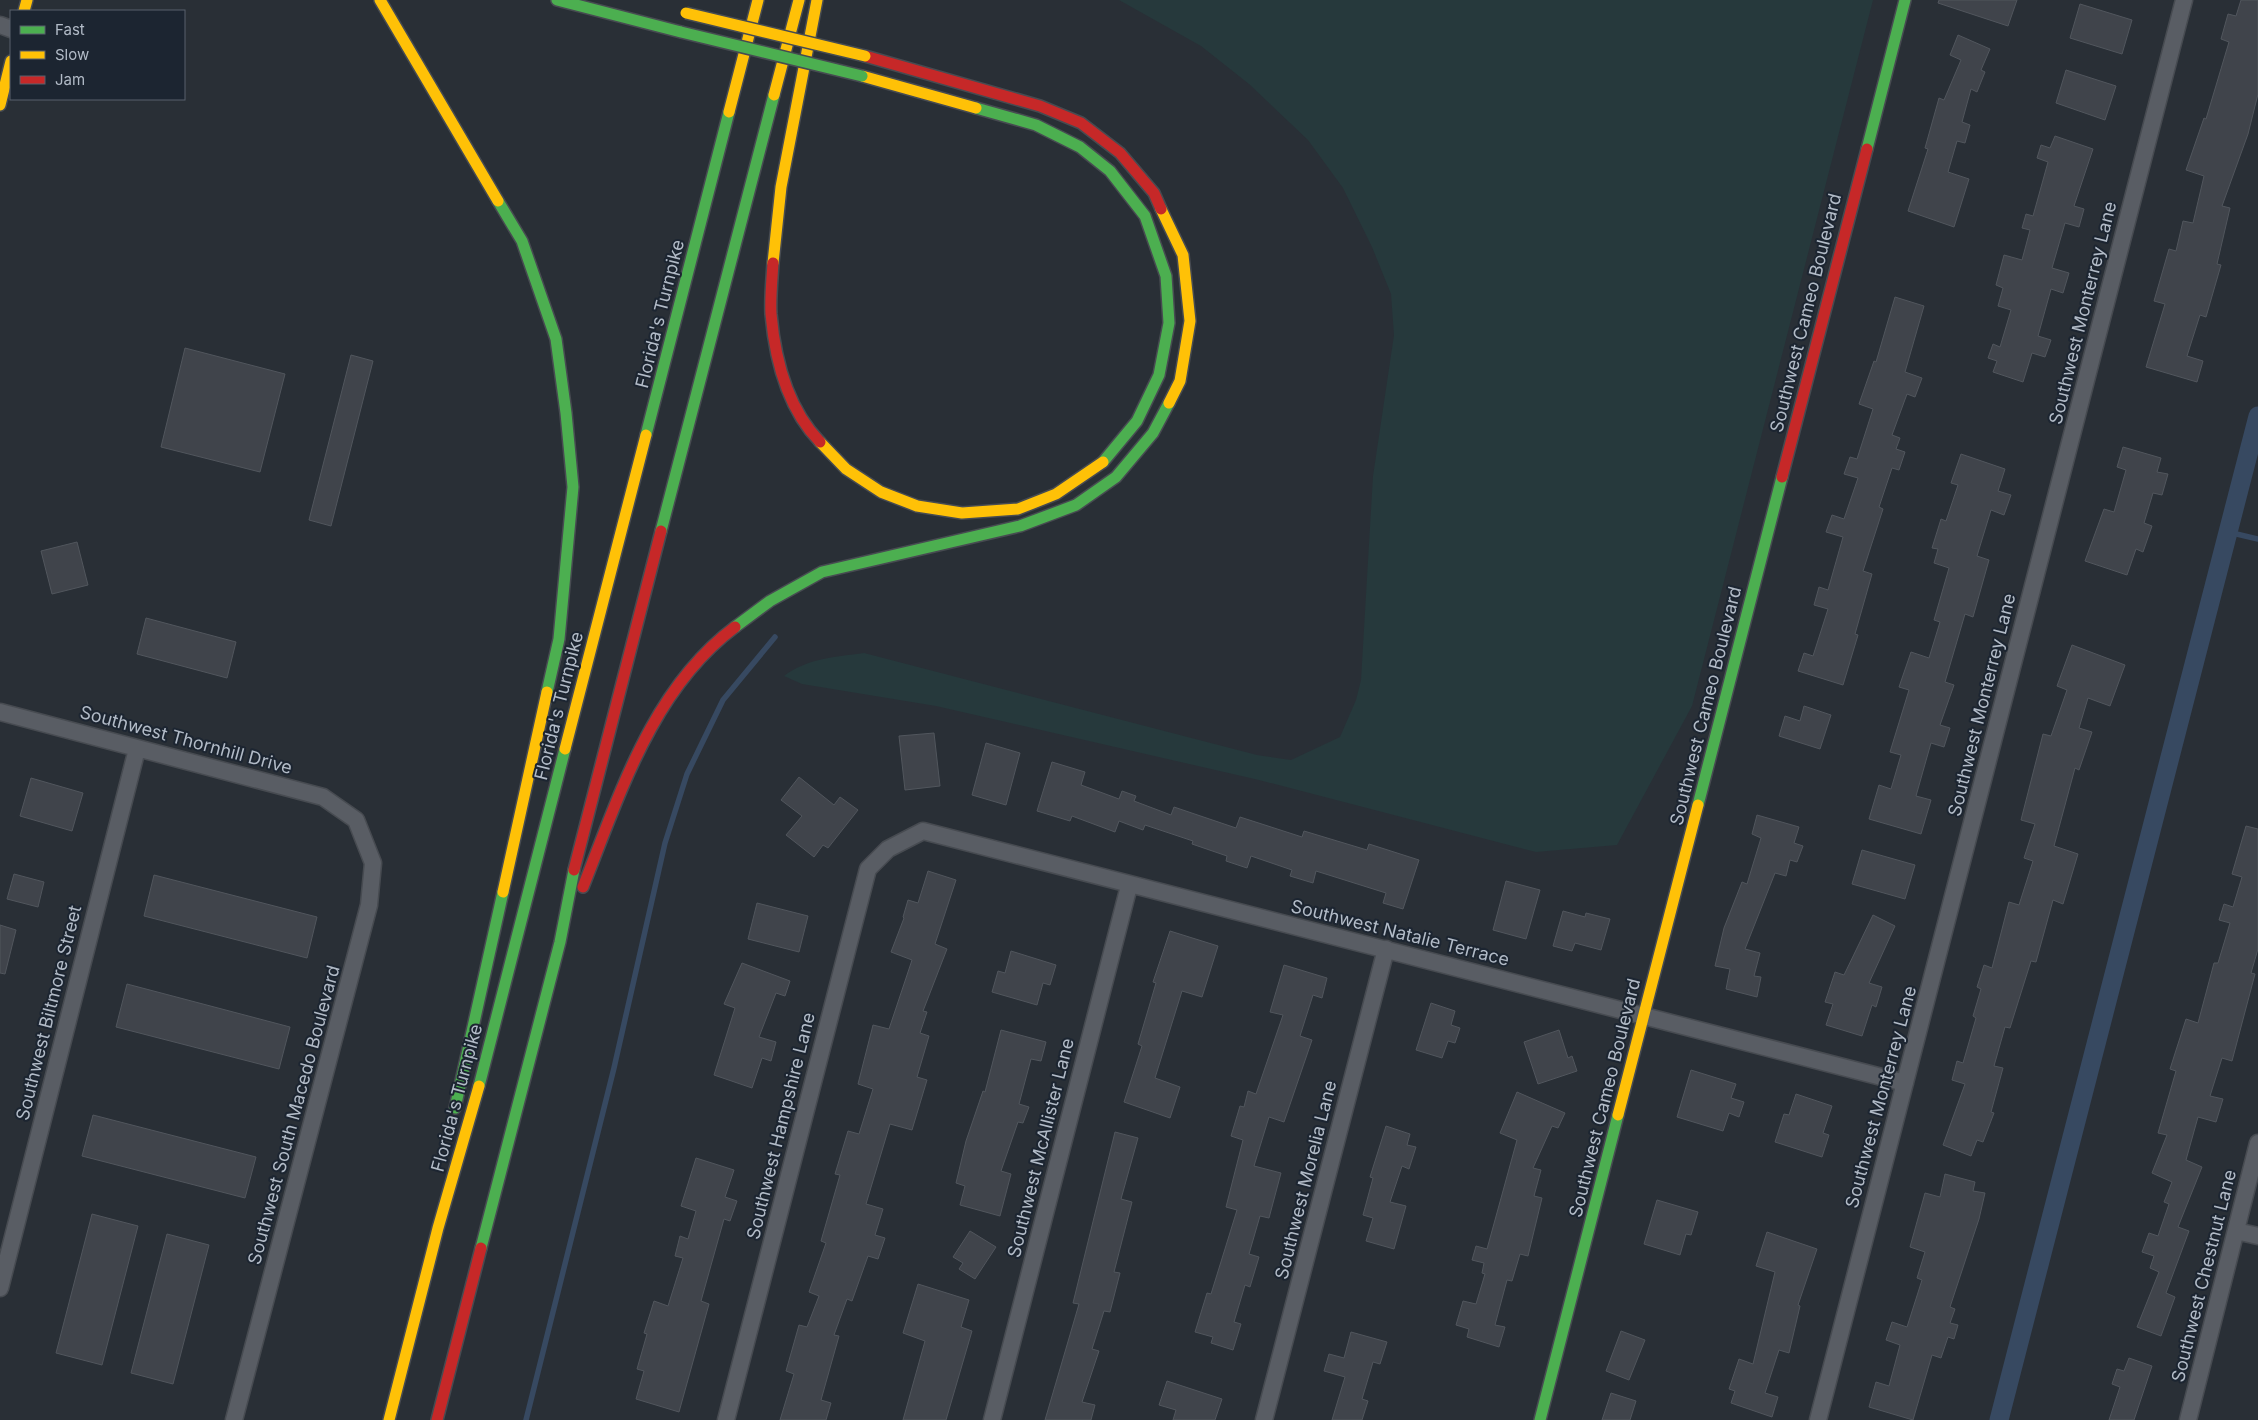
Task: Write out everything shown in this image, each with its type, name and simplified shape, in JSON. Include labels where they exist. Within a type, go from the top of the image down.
[{"type":"main road","points":[[380,0],[522,241],[556,340],[566,413],[573,487],[559,638],[453,1119]]},
{"type":"main road","points":[[557,0],[681,32],[862,76],[1036,125],[1080,147],[1110,171],[1145,216],[1166,276],[1169,324],[1159,374],[1137,421],[1105,461],[1056,494],[1018,509],[962,512],[918,506],[881,492],[846,469],[810,432],[788,394],[777,353],[771,313],[773,257],[782,187],[817,0]]},
{"type":"main road","name":"Florida's Turnpike","points":[[389,1420],[438,1228],[473,1109],[758,0]]},
{"type":"main road","points":[[438,1420],[560,942],[577,852],[799,0]]},
{"type":"main road","name":"Southwest Cameo Boulevard","points":[[1540,1420],[1905,0]]},
{"type":"main road","points":[[560,942],[629,770],[650,728],[680,682],[716,642],[770,601],[822,572],[1020,526],[1076,505],[1116,478],[1153,433],[1180,381],[1190,321],[1183,254],[1154,193],[1120,153],[1081,123],[1040,106],[865,56],[682,12]]},
{"type":"main road","points":[[0,105],[10,65]]},
{"type":"main road","points":[[438,1228],[449,1149]]},
{"type":"street","name":"Southwest Monterrey Lane","points":[[1818,1420],[2184,0]]},
{"type":"street","name":"Southwest Thornhill Drive","points":[[0,712],[323,797],[356,820]]},
{"type":"street","name":"Southwest Biltmore Street","points":[[0,1288],[137,749]]},
{"type":"street","name":"Southwest South Macedo Boulevard","points":[[234,1420],[369,905],[373,863],[356,820]]},
{"type":"street","name":"Southwest Natalie Terrace","points":[[888,849],[923,831],[1129,886],[1644,1015],[1905,1083]]},
{"type":"street","name":"Southwest Hampshire Lane","points":[[726,1420],[857,906],[868,869],[888,849]]},
{"type":"street","name":"Southwest McAllister Lane","points":[[992,1420],[1129,886]]},
{"type":"street","name":"Southwest Morelia Lane","points":[[1264,1420],[1386,950]]},
{"type":"street","name":"Southwest Chestnut Lane","points":[[2188,1420],[2258,1143]]},
{"type":"street","points":[[2236,1231],[2258,1236]]},
{"type":"shaded area","points":[[1119,0],[1873,0],[1692,706],[1617,845],[1536,852],[1259,780],[936,706],[802,684],[784,676],[812,662],[832,657],[864,653],[1257,755],[1291,760],[1340,737],[1356,700],[1361,680],[1373,476],[1394,335],[1391,294],[1372,247],[1343,188],[1308,140],[1249,84],[1201,46]]},
{"type":"building","points":[[1939,0],[2017,0],[2008,26],[1938,3]]},
{"type":"building","points":[[2241,0],[2258,0],[2258,94],[2248,134],[2222,206],[2230,208],[2217,264],[2221,265],[2206,317],[2200,315],[2187,356],[2203,361],[2197,382],[2146,367],[2165,304],[2154,301],[2169,249],[2176,251],[2183,221],[2193,223],[2204,176],[2186,170],[2204,118],[2206,119],[2229,42],[2221,39],[2228,14],[2236,16]]},
{"type":"building","points":[[2080,4],[2132,20],[2122,54],[2070,38]]},
{"type":"building","points":[[1958,35],[1990,49],[1981,70],[1985,72],[1977,92],[1971,89],[1962,122],[1970,125],[1965,143],[1957,141],[1948,172],[1969,179],[1954,227],[1908,211],[1928,149],[1925,148],[1939,98],[1944,100],[1961,60],[1950,55]]},
{"type":"building","points":[[2066,70],[2116,86],[2105,120],[2056,103]]},
{"type":"building","points":[[2055,136],[2093,149],[2074,206],[2084,209],[2079,227],[2065,223],[2052,268],[2069,273],[2063,293],[2051,289],[2038,336],[2051,340],[2045,357],[2032,353],[2023,382],[1993,372],[1997,361],[1988,358],[1993,344],[2000,347],[2011,310],[1998,306],[2003,288],[1996,285],[2004,255],[2022,260],[2030,230],[2022,228],[2026,214],[2033,216],[2048,162],[2037,158],[2041,145],[2050,148]]},
{"type":"building","points":[[1895,297],[1924,306],[1905,372],[1922,378],[1915,397],[1907,394],[1892,435],[1900,438],[1896,449],[1905,452],[1899,470],[1892,468],[1879,507],[1883,509],[1863,571],[1872,574],[1855,634],[1858,635],[1843,685],[1798,671],[1804,653],[1813,656],[1828,609],[1814,605],[1819,587],[1828,590],[1843,537],[1826,532],[1832,515],[1844,519],[1858,478],[1844,474],[1850,457],[1857,459],[1873,409],[1859,404],[1874,361],[1876,362]]},
{"type":"building","points":[[185,348],[285,374],[260,472],[161,447]]},
{"type":"building","points":[[351,355],[373,361],[331,526],[309,520]]},
{"type":"building","points":[[2123,447],[2161,458],[2157,472],[2168,474],[2162,495],[2153,493],[2144,523],[2152,526],[2143,552],[2136,549],[2127,575],[2085,561],[2104,509],[2114,512],[2126,470],[2117,467]]},
{"type":"building","points":[[1961,454],[2005,469],[1998,491],[2011,495],[2004,515],[1991,510],[1977,556],[1989,560],[1973,617],[1965,614],[1945,682],[1954,685],[1940,725],[1950,728],[1944,747],[1931,743],[1916,796],[1931,800],[1921,834],[1869,819],[1879,785],[1891,789],[1901,755],[1890,752],[1909,690],[1899,687],[1911,652],[1929,658],[1940,622],[1934,620],[1949,568],[1934,563],[1938,549],[1932,548],[1941,519],[1946,521],[1958,485],[1951,483]]},
{"type":"building","points":[[77,542],[88,585],[52,594],[41,551]]},
{"type":"building","points":[[146,618],[236,642],[227,678],[137,654]]},
{"type":"building","points":[[2072,645],[2125,665],[2110,706],[2088,698],[2079,728],[2092,732],[2079,770],[2075,768],[2054,846],[2078,854],[2063,904],[2053,900],[2036,962],[2031,961],[2010,1028],[2005,1027],[1994,1066],[2003,1068],[1991,1112],[1994,1113],[1983,1142],[1977,1140],[1971,1156],[1943,1145],[1965,1084],[1952,1080],[1957,1061],[1963,1063],[1976,1018],[1973,1016],[1981,989],[1977,987],[1984,965],[1992,968],[2009,902],[2019,905],[2033,861],[2024,858],[2035,824],[2021,820],[2043,734],[2051,736],[2067,690],[2057,686]]},
{"type":"building","points":[[1804,706],[1831,715],[1820,749],[1779,736],[1785,716],[1800,721]]},
{"type":"building","points":[[934,733],[940,786],[905,790],[899,736]]},
{"type":"building","points":[[986,743],[1020,753],[1006,805],[972,795]]},
{"type":"building","points":[[1052,762],[1085,772],[1081,785],[1119,799],[1122,791],[1136,796],[1134,801],[1171,815],[1174,807],[1236,828],[1240,817],[1302,837],[1304,831],[1367,850],[1369,844],[1419,860],[1403,909],[1383,903],[1386,893],[1316,871],[1313,883],[1290,876],[1292,870],[1251,856],[1247,868],[1226,861],[1227,856],[1192,844],[1193,841],[1145,825],[1143,830],[1119,821],[1115,832],[1072,816],[1070,821],[1037,811]]},
{"type":"building","points":[[799,777],[834,805],[840,797],[858,810],[828,848],[823,845],[814,857],[786,835],[802,816],[781,800]]},
{"type":"building","points":[[31,778],[83,793],[72,831],[20,816]]},
{"type":"building","points":[[1757,815],[1799,827],[1794,843],[1803,846],[1797,862],[1790,860],[1786,876],[1775,873],[1745,949],[1760,953],[1754,976],[1761,977],[1757,997],[1726,989],[1730,969],[1715,966],[1724,928],[1742,882],[1747,884],[1761,838],[1752,834]]},
{"type":"building","points":[[2246,826],[2258,829],[2258,949],[2251,973],[2255,974],[2232,1061],[2222,1058],[2210,1096],[2223,1099],[2216,1122],[2198,1117],[2186,1160],[2202,1167],[2178,1227],[2189,1231],[2166,1293],[2175,1297],[2161,1336],[2137,1327],[2159,1272],[2150,1268],[2154,1256],[2142,1252],[2149,1233],[2158,1236],[2169,1204],[2164,1202],[2172,1182],[2152,1173],[2167,1135],[2158,1133],[2176,1071],[2170,1069],[2186,1019],[2198,1023],[2214,963],[2218,963],[2230,923],[2219,920],[2224,904],[2233,907],[2242,877],[2232,874]]},
{"type":"building","points":[[1862,850],[1915,865],[1905,899],[1852,884]]},
{"type":"building","points":[[928,871],[956,880],[935,944],[947,949],[923,1011],[927,1012],[920,1033],[929,1036],[917,1077],[927,1080],[912,1130],[890,1124],[866,1204],[883,1209],[875,1235],[885,1238],[878,1259],[868,1256],[852,1301],[847,1299],[834,1335],[839,1336],[821,1400],[831,1403],[826,1420],[780,1420],[794,1374],[786,1371],[799,1325],[807,1327],[819,1296],[809,1292],[826,1243],[821,1241],[840,1175],[835,1174],[848,1131],[859,1134],[873,1089],[858,1084],[873,1025],[889,1029],[912,960],[891,952],[904,918],[908,900],[918,903]]},
{"type":"building","points":[[14,874],[44,882],[38,907],[7,899]]},
{"type":"building","points":[[154,875],[317,917],[307,958],[144,916]]},
{"type":"building","points":[[1506,881],[1540,890],[1526,939],[1493,930]]},
{"type":"building","points":[[757,903],[808,916],[799,952],[748,939]]},
{"type":"building","points":[[1563,911],[1585,917],[1586,913],[1610,919],[1601,950],[1575,943],[1572,951],[1553,946]]},
{"type":"building","points":[[1873,915],[1895,926],[1869,983],[1882,987],[1876,1007],[1872,1005],[1862,1036],[1826,1025],[1833,1004],[1825,1002],[1835,972],[1844,975]]},
{"type":"building","points":[[0,925],[16,930],[5,974],[0,973]]},
{"type":"building","points":[[1170,931],[1218,946],[1202,997],[1182,991],[1155,1078],[1180,1087],[1170,1118],[1124,1102],[1142,1046],[1138,1044],[1156,983],[1153,982]]},
{"type":"building","points":[[1011,951],[1056,965],[1050,985],[1043,983],[1037,1005],[992,992],[998,971],[1005,973]]},
{"type":"building","points":[[742,963],[790,981],[785,996],[776,993],[759,1037],[776,1042],[771,1061],[762,1058],[752,1088],[714,1075],[735,1008],[724,1004]]},
{"type":"building","points":[[1284,965],[1327,978],[1322,998],[1313,995],[1300,1036],[1312,1040],[1284,1122],[1269,1117],[1254,1166],[1281,1173],[1269,1218],[1260,1216],[1249,1254],[1259,1257],[1250,1287],[1245,1285],[1234,1322],[1241,1324],[1233,1350],[1211,1343],[1213,1337],[1195,1332],[1207,1293],[1211,1294],[1237,1210],[1226,1207],[1243,1140],[1231,1136],[1240,1106],[1244,1107],[1248,1091],[1256,1094],[1283,1015],[1270,1012]]},
{"type":"building","points":[[127,984],[290,1027],[279,1069],[116,1027]]},
{"type":"building","points":[[1431,1003],[1455,1011],[1451,1025],[1460,1028],[1455,1043],[1448,1041],[1442,1058],[1416,1050]]},
{"type":"building","points":[[1001,1030],[1046,1042],[1041,1061],[1031,1059],[1019,1104],[1029,1107],[1023,1123],[1018,1122],[1001,1171],[1011,1174],[1000,1216],[960,1205],[965,1186],[956,1183],[966,1141],[983,1091],[985,1092]]},
{"type":"building","points":[[1559,1030],[1568,1058],[1572,1056],[1577,1071],[1538,1084],[1524,1042]]},
{"type":"building","points":[[1691,1070],[1736,1084],[1731,1098],[1744,1102],[1739,1117],[1729,1113],[1723,1131],[1677,1117]]},
{"type":"building","points":[[1517,1092],[1565,1113],[1558,1128],[1552,1126],[1533,1168],[1541,1170],[1534,1196],[1542,1198],[1528,1256],[1520,1254],[1512,1281],[1507,1280],[1495,1325],[1505,1327],[1499,1347],[1467,1337],[1469,1329],[1456,1325],[1463,1301],[1476,1304],[1485,1274],[1482,1273],[1484,1263],[1472,1260],[1476,1246],[1487,1249],[1517,1140],[1500,1133]]},
{"type":"building","points":[[1796,1094],[1832,1106],[1823,1133],[1829,1135],[1822,1157],[1775,1142],[1784,1114],[1789,1115]]},
{"type":"building","points":[[93,1115],[256,1157],[245,1198],[82,1156]]},
{"type":"building","points":[[1386,1126],[1410,1134],[1407,1145],[1416,1147],[1409,1169],[1402,1166],[1390,1202],[1406,1206],[1394,1249],[1366,1241],[1373,1218],[1363,1215],[1373,1178],[1370,1177]]},
{"type":"building","points":[[1115,1132],[1138,1138],[1121,1199],[1132,1202],[1114,1272],[1120,1273],[1110,1312],[1104,1311],[1092,1349],[1099,1351],[1082,1402],[1095,1405],[1091,1420],[1045,1420],[1079,1304],[1073,1303]]},
{"type":"building","points":[[696,1158],[734,1170],[725,1197],[737,1201],[730,1221],[724,1219],[701,1301],[709,1304],[679,1412],[636,1399],[644,1371],[637,1369],[647,1334],[644,1333],[654,1301],[668,1306],[683,1258],[675,1256],[680,1236],[688,1239],[696,1211],[681,1206]]},
{"type":"building","points":[[1945,1174],[1975,1182],[1973,1191],[1985,1193],[1979,1219],[1950,1307],[1955,1309],[1950,1323],[1958,1325],[1954,1339],[1948,1337],[1941,1358],[1932,1355],[1913,1420],[1869,1407],[1876,1382],[1889,1386],[1900,1345],[1886,1340],[1892,1322],[1907,1327],[1922,1280],[1917,1278],[1925,1252],[1910,1247],[1925,1193],[1940,1197]]},
{"type":"building","points":[[1657,1200],[1698,1212],[1691,1235],[1686,1234],[1680,1255],[1644,1244]]},
{"type":"building","points":[[92,1214],[138,1226],[102,1365],[56,1353]]},
{"type":"building","points":[[970,1231],[996,1247],[975,1279],[959,1269],[963,1263],[953,1257]]},
{"type":"building","points":[[1767,1232],[1817,1249],[1798,1305],[1800,1306],[1789,1353],[1779,1350],[1765,1393],[1778,1397],[1772,1417],[1731,1403],[1735,1391],[1729,1389],[1739,1359],[1753,1364],[1775,1272],[1756,1266]]},
{"type":"building","points":[[167,1234],[209,1245],[173,1384],[131,1373]]},
{"type":"building","points":[[918,1284],[969,1300],[961,1327],[972,1331],[946,1420],[903,1420],[925,1341],[903,1333]]},
{"type":"building","points":[[1621,1331],[1645,1340],[1629,1380],[1606,1371]]},
{"type":"building","points":[[1351,1332],[1387,1342],[1380,1364],[1373,1362],[1362,1399],[1368,1401],[1362,1420],[1332,1420],[1345,1377],[1324,1371],[1329,1354],[1344,1358]]},
{"type":"building","points":[[2129,1358],[2152,1366],[2134,1420],[2109,1420],[2120,1387],[2112,1384],[2117,1369],[2124,1371]]},
{"type":"building","points":[[1167,1381],[1222,1399],[1215,1420],[1173,1420],[1176,1410],[1159,1405]]},
{"type":"building","points":[[1611,1393],[1636,1401],[1630,1420],[1602,1420]]},
{"type":"waterway","points":[[1999,1420],[2258,416]]},
{"type":"waterway","points":[[2228,532],[2258,539]]},
{"type":"waterway","points":[[526,1420],[614,1068],[665,843],[687,774],[723,700],[775,637]]},
{"type":"traffic: fast","points":[[557,0],[681,32]]},
{"type":"traffic: fast","points":[[1867,149],[1905,0]]},
{"type":"traffic: fast","points":[[681,32],[862,76]]},
{"type":"traffic: fast","points":[[661,531],[774,95]]},
{"type":"traffic: fast","points":[[976,108],[1036,125],[1080,147],[1110,171],[1145,216],[1166,276],[1169,323],[1159,375],[1137,421],[1103,462]]},
{"type":"traffic: fast","points":[[646,435],[729,112]]},
{"type":"traffic: fast","points":[[498,201],[522,241],[556,339],[566,413],[573,487],[559,639],[547,692]]},
{"type":"traffic: fast","points":[[735,627],[770,601],[822,572],[1020,526],[1076,505],[1116,477],[1153,433],[1169,403]]},
{"type":"traffic: fast","points":[[1698,805],[1782,477]]},
{"type":"traffic: fast","points":[[479,1086],[565,749]]},
{"type":"traffic: fast","points":[[481,1248],[560,942],[574,870]]},
{"type":"traffic: fast","points":[[455,1108],[503,892]]},
{"type":"traffic: fast","points":[[1540,1420],[1618,1115]]},
{"type":"traffic: slow","points":[[24,10],[27,0]]},
{"type":"traffic: slow","points":[[380,0],[498,201]]},
{"type":"traffic: slow","points":[[729,112],[758,0]]},
{"type":"traffic: slow","points":[[774,95],[799,0]]},
{"type":"traffic: slow","points":[[773,263],[781,187],[817,0]]},
{"type":"traffic: slow","points":[[686,13],[865,56]]},
{"type":"traffic: slow","points":[[0,105],[10,65]]},
{"type":"traffic: slow","points":[[862,76],[976,108]]},
{"type":"traffic: slow","points":[[1161,209],[1183,255],[1190,321],[1180,381],[1169,403]]},
{"type":"traffic: slow","points":[[565,749],[646,435]]},
{"type":"traffic: slow","points":[[820,442],[846,469],[881,492],[917,506],[962,513],[1018,509],[1056,494],[1103,462]]},
{"type":"traffic: slow","points":[[503,892],[547,692]]},
{"type":"traffic: slow","points":[[1618,1115],[1698,805]]},
{"type":"traffic: slow","points":[[389,1420],[438,1228],[479,1086]]},
{"type":"traffic: jam","points":[[865,56],[1040,106],[1081,123],[1120,153],[1154,193],[1161,209]]},
{"type":"traffic: jam","points":[[1782,477],[1867,149]]},
{"type":"traffic: jam","points":[[773,263],[771,314],[780,366],[791,399],[799,415],[820,442]]},
{"type":"traffic: jam","points":[[574,870],[661,531]]},
{"type":"traffic: jam","points":[[583,887],[625,780],[660,712],[681,681],[706,652],[735,627]]},
{"type":"traffic: jam","points":[[437,1420],[481,1248]]}]
